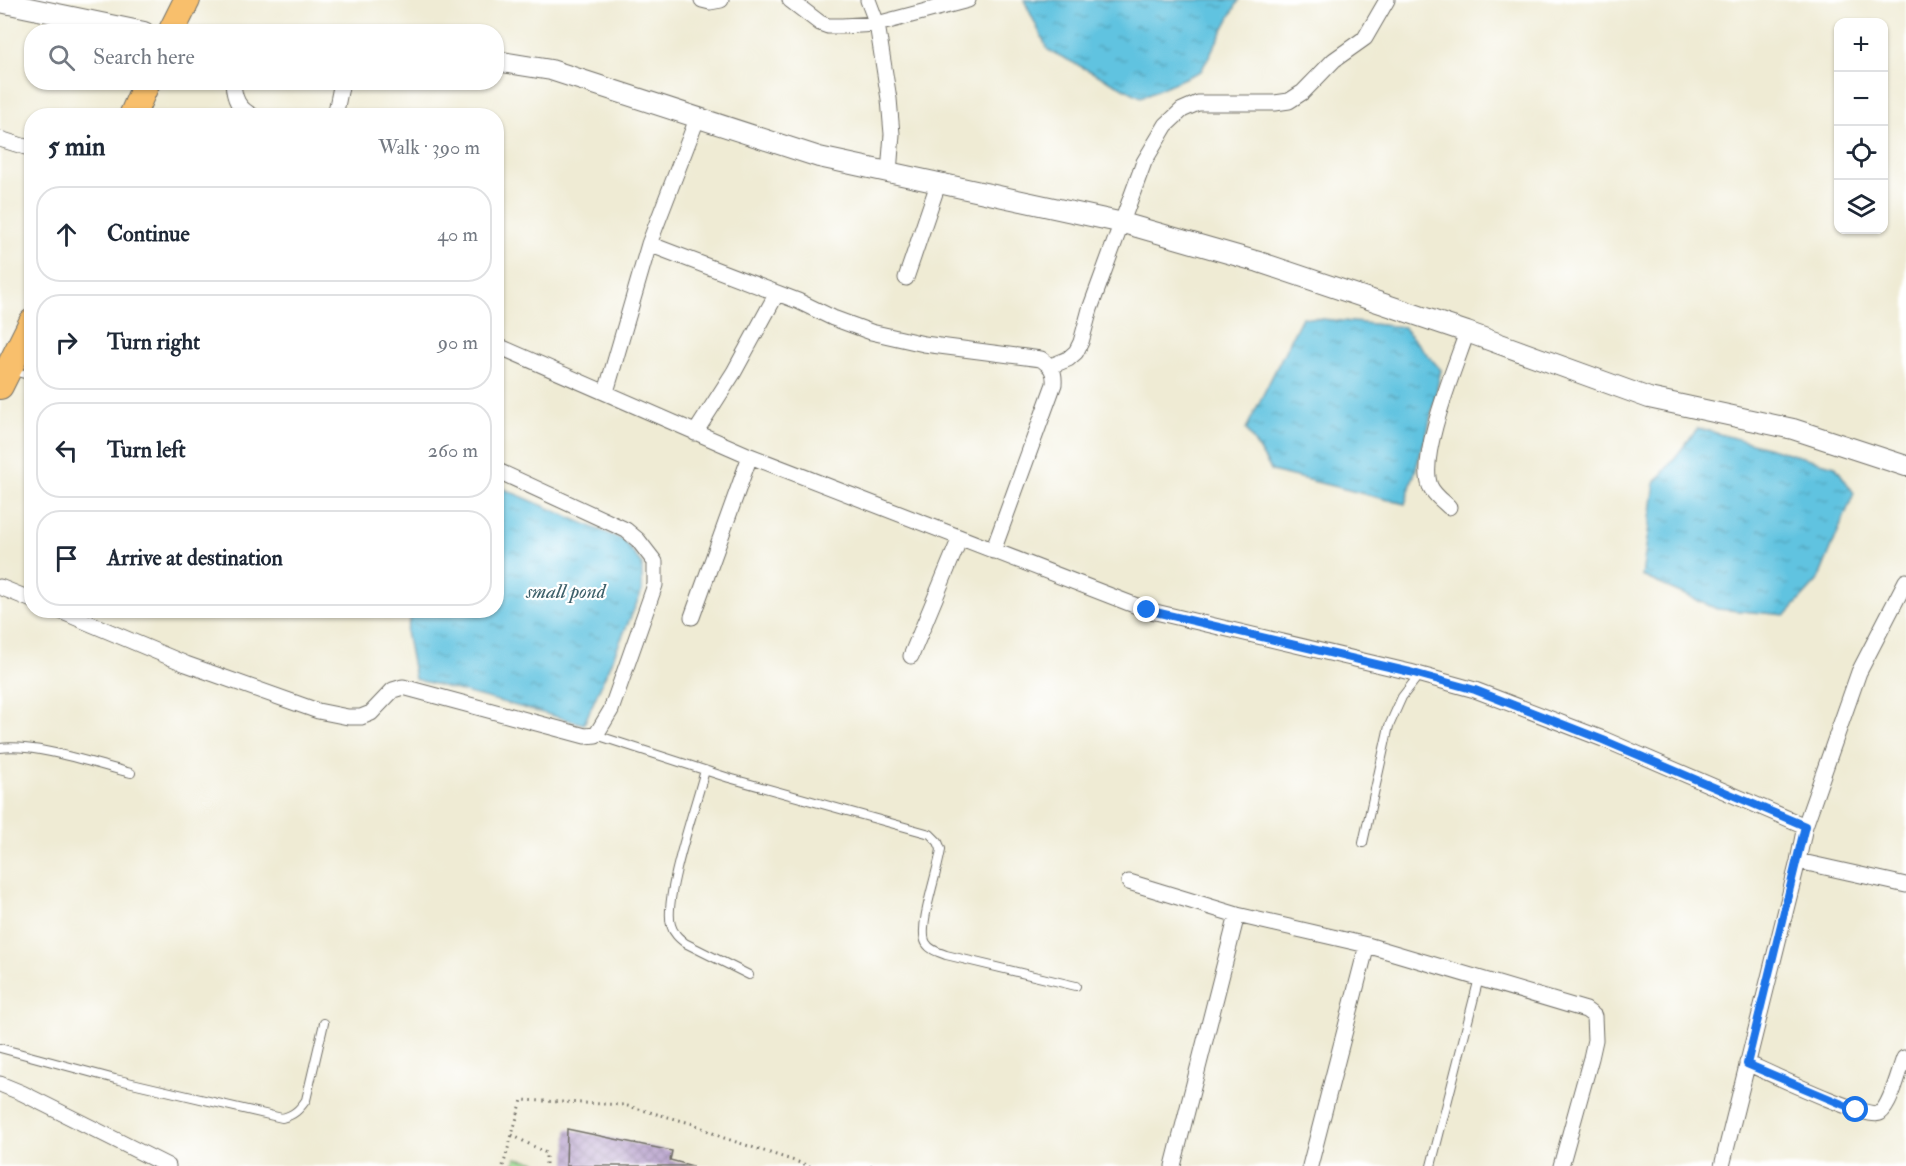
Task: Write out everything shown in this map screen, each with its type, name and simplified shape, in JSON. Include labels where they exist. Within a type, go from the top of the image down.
[{"type":"main road","points":[[175,24],[187,0]]},
{"type":"main road","points":[[136,108],[143,90]]},
{"type":"main road","points":[[13,377],[24,345]]},
{"type":"street","points":[[702,0],[710,2],[721,0]]},
{"type":"street","points":[[790,0],[810,16],[828,26],[877,24],[968,0]]},
{"type":"street","points":[[868,0],[877,24],[892,134],[889,173]]},
{"type":"street","points":[[1051,366],[1068,359],[1076,352],[1081,342],[1090,309],[1144,162],[1166,125],[1182,110],[1198,103],[1289,101],[1303,92],[1334,60],[1365,38],[1387,0]]},
{"type":"street","points":[[3,2],[106,24]]},
{"type":"street","points":[[504,62],[551,70],[819,158],[1122,223],[1259,262],[1648,398],[1793,429],[1906,466]]},
{"type":"street","points":[[234,90],[236,101],[241,108]]},
{"type":"street","points":[[336,108],[340,90]]},
{"type":"street","points":[[606,392],[649,243],[697,119]]},
{"type":"street","points":[[0,139],[24,146]]},
{"type":"street","points":[[906,278],[938,184]]},
{"type":"street","points":[[649,243],[777,292],[833,318],[871,332],[924,344],[1041,359],[1051,366],[1054,384],[993,551]]},
{"type":"street","points":[[695,433],[734,372],[777,292]]},
{"type":"street","points":[[1449,507],[1434,492],[1430,485],[1428,471],[1441,408],[1467,333]]},
{"type":"street","points":[[504,348],[750,456],[1147,610],[1475,690],[1592,735],[1805,826]]},
{"type":"street","points":[[692,617],[750,456]]},
{"type":"street","points":[[77,618],[186,664],[318,711],[361,717],[371,713],[393,690],[403,687],[585,736],[596,735],[611,710],[655,585],[655,562],[638,540],[626,530],[504,474]]},
{"type":"street","points":[[911,656],[960,538]]},
{"type":"street","points":[[1722,1166],[1805,826],[1860,672],[1906,582]]},
{"type":"street","points":[[0,587],[24,597]]},
{"type":"street","points":[[1798,861],[1906,885]]},
{"type":"street","points":[[1129,882],[1237,915],[1367,945],[1586,1010],[1594,1016],[1595,1040],[1561,1166]]},
{"type":"street","points":[[1173,1166],[1237,915]]},
{"type":"street","points":[[1310,1166],[1367,945]]},
{"type":"street","points":[[1747,1064],[1856,1110],[1875,1115],[1887,1105],[1904,1058]]},
{"type":"street","points":[[0,1084],[33,1098],[168,1166]]},
{"type":"lane","points":[[1363,843],[1389,726],[1402,697],[1419,675]]},
{"type":"lane","points":[[596,735],[705,770],[930,834],[941,849],[924,924],[924,937],[927,944],[933,950],[946,955],[1076,986]]},
{"type":"lane","points":[[0,748],[32,748],[131,773]]},
{"type":"lane","points":[[705,770],[672,891],[671,924],[676,936],[685,943],[749,975]]},
{"type":"lane","points":[[1431,1166],[1479,978]]},
{"type":"lane","points":[[0,1048],[115,1079],[282,1118],[291,1116],[306,1100],[324,1023]]},
{"type":"path","points":[[502,1166],[522,1100],[624,1105],[694,1124],[721,1137],[810,1166]]},
{"type":"path","points":[[512,1135],[546,1153],[546,1166]]},
{"type":"green space","points":[[516,1158],[537,1162],[536,1166],[514,1166]]},
{"type":"water","points":[[1024,0],[1239,0],[1201,71],[1141,97],[1048,50]]},
{"type":"water","points":[[1302,317],[1403,327],[1441,370],[1428,429],[1405,504],[1272,471],[1246,429]]},
{"type":"water","points":[[1698,428],[1835,466],[1854,493],[1818,580],[1786,615],[1717,609],[1642,576],[1655,483]]},
{"type":"water","name":"small pond","points":[[504,489],[623,540],[642,564],[642,591],[584,724],[415,679],[406,631],[411,618],[504,618]]},
{"type":"building","points":[[567,1129],[672,1151],[670,1160],[693,1166],[566,1166]]},
{"type":"route","points":[[1147,610],[1410,672],[1475,690],[1603,740],[1805,826],[1747,1064],[1856,1110]]}]
